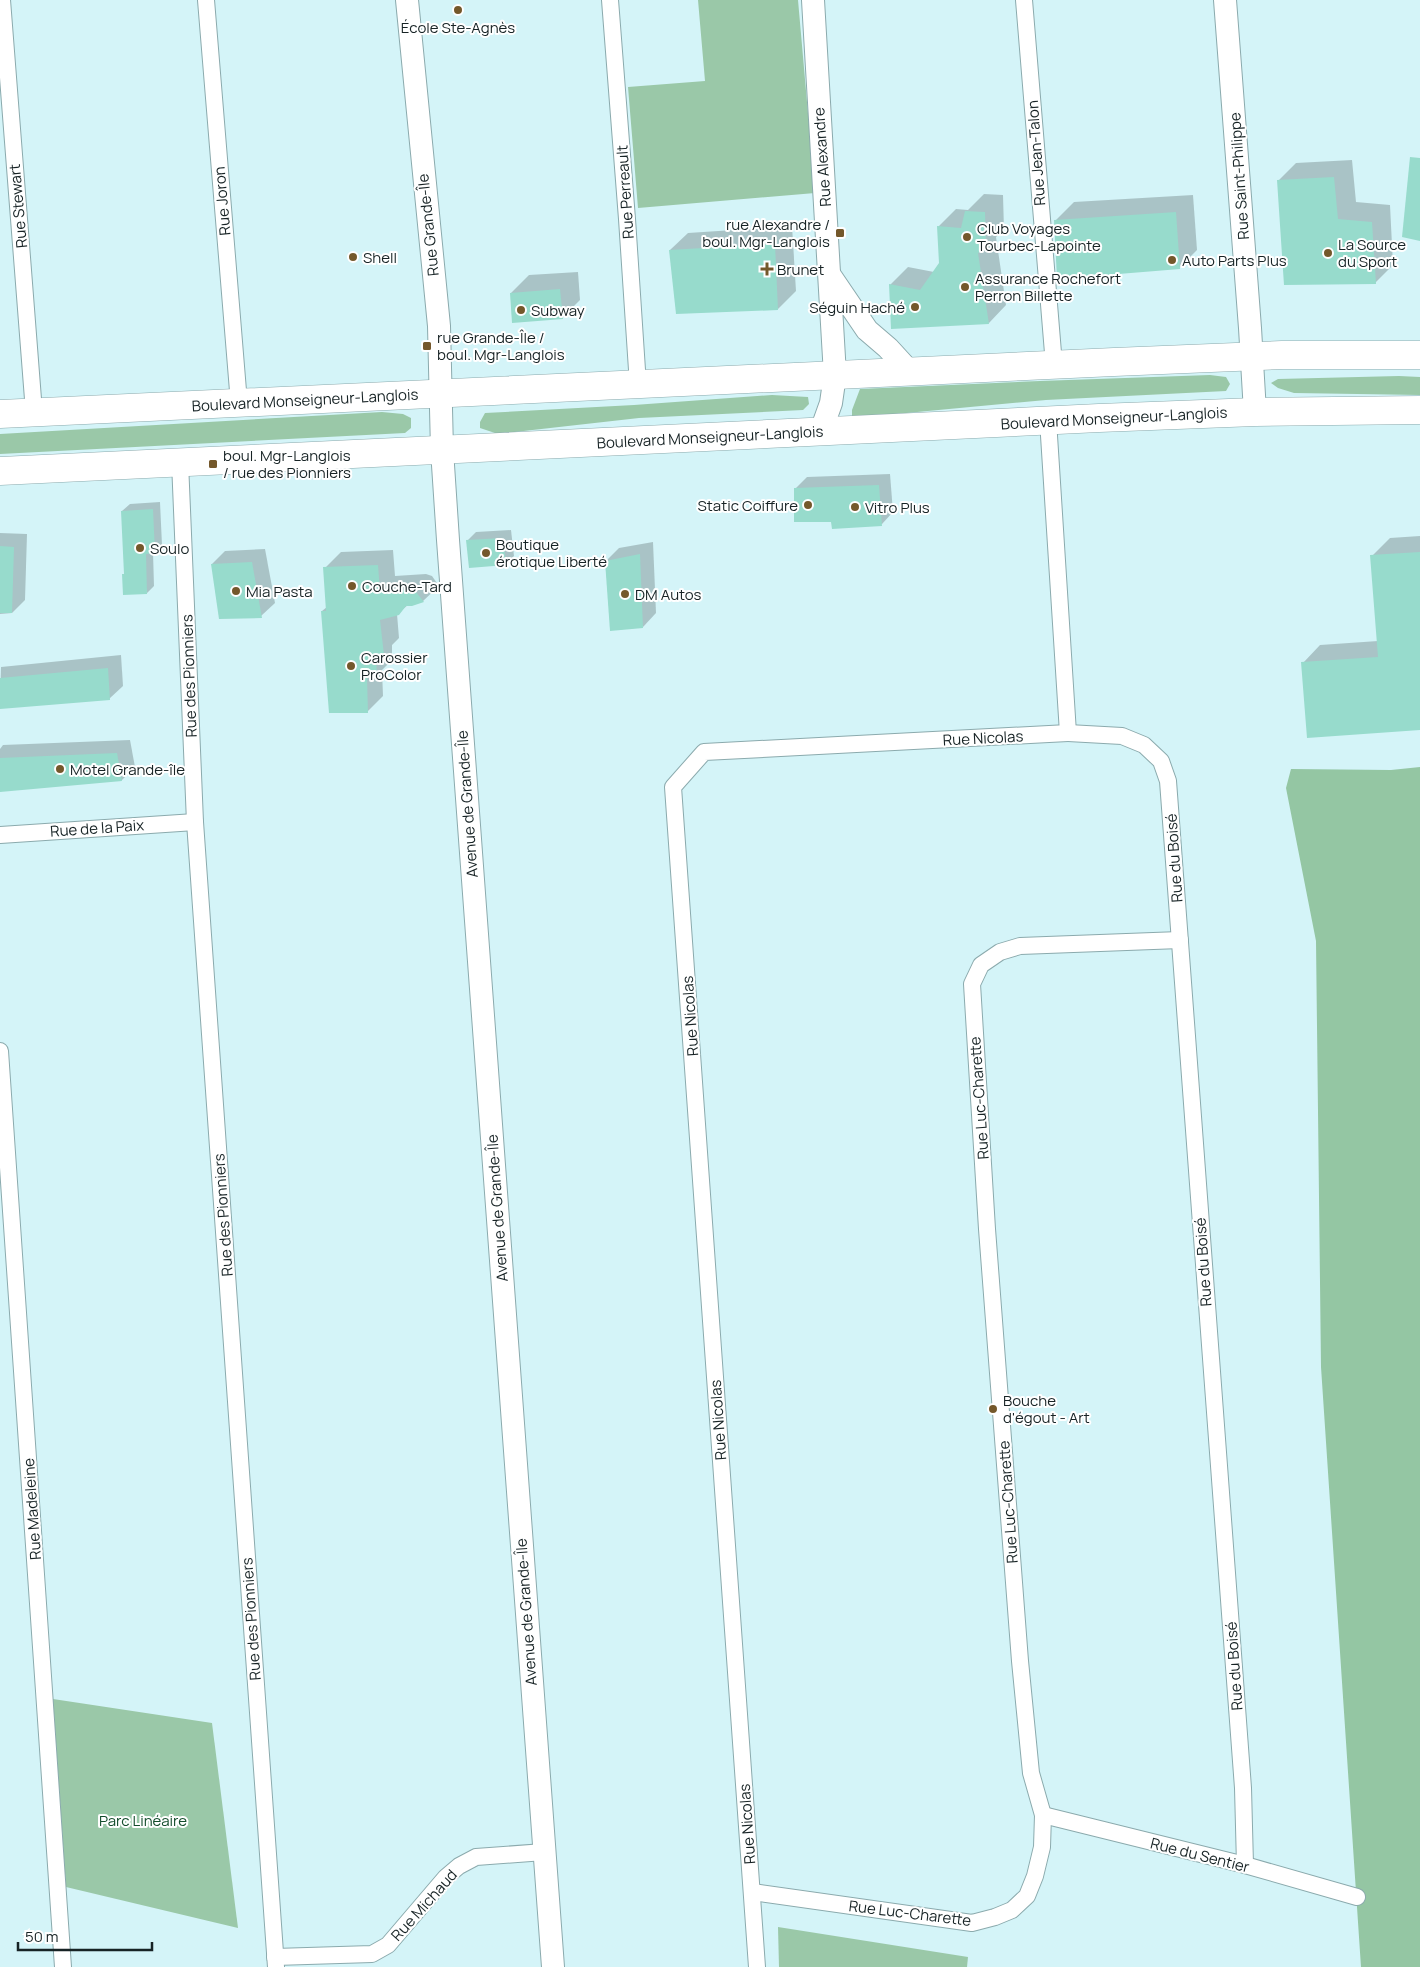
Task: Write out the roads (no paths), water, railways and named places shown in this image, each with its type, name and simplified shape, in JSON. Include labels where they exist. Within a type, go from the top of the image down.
[{"type":"highway","name":"Boulevard Monseigneur-Langlois","points":[[0,414],[1054,365],[1252,357],[1369,354],[1420,355]]},
{"type":"highway","name":"Boulevard Monseigneur-Langlois","points":[[0,471],[1048,420],[1255,412],[1420,410]]},
{"type":"street","name":"Rue Stewart","points":[[2,0],[34,412]]},
{"type":"street","name":"Rue Joron","points":[[206,0],[239,403]]},
{"type":"street","name":"Rue Grande-Île","points":[[407,0],[439,326],[442,450]]},
{"type":"street","name":"Rue Perreault","points":[[610,0],[638,385]]},
{"type":"street","name":"Rue Alexandre","points":[[812,0],[831,277],[835,376],[831,403],[821,431]]},
{"type":"street","name":"Rue Jean-Talon","points":[[1024,0],[1054,365]]},
{"type":"street","name":"Rue Saint-Philippe","points":[[1225,0],[1255,412]]},
{"type":"street","points":[[831,277],[868,330],[910,372]]},
{"type":"street","points":[[1048,420],[1068,733]]},
{"type":"street","name":"Avenue de Grande-Île","points":[[442,450],[552,1967]]},
{"type":"street","name":"Rue des Pionniers","points":[[180,462],[195,822],[275,1962]]},
{"type":"street","name":"Rue du Boisé","points":[[1068,733],[1122,736],[1144,745],[1161,761],[1168,780],[1243,1788],[1245,1865]]},
{"type":"street","name":"Rue Nicolas","points":[[757,1967],[673,787],[704,752],[1068,733]]},
{"type":"street","name":"Rue de la Paix","points":[[0,834],[195,822]]},
{"type":"street","name":"Rue Luc-Charette","points":[[752,1892],[972,1923],[995,1918],[1012,1910],[1027,1896],[1035,1876],[1042,1847],[1043,1815],[1032,1773],[1020,1661],[987,1229],[972,984],[980,964],[1000,952],[1020,946],[1180,940]]},
{"type":"street","name":"Rue Madeleine","points":[[0,1051],[63,1967]]},
{"type":"street","name":"Rue du Sentier","points":[[1043,1815],[1245,1865],[1357,1897]]},
{"type":"street","name":"Rue Michaud","points":[[275,1962],[372,1954],[388,1945],[446,1877],[459,1866],[476,1857],[544,1852]]},
{"type":"place","name":"École Ste-Agnès","points":[[458,10]]},
{"type":"place","name":"rue Alexandre / boul. Mgr-Langlois","points":[[840,233]]},
{"type":"place","name":"Club Voyages Tourbec-Lapointe","points":[[967,237]]},
{"type":"place","name":"La Source du Sport","points":[[1328,253]]},
{"type":"place","name":"Shell","points":[[353,257]]},
{"type":"place","name":"Auto Parts Plus","points":[[1172,260]]},
{"type":"place","name":"Brunet","points":[[767,269]]},
{"type":"place","name":"Assurance Rochefort Perron Billette","points":[[965,287]]},
{"type":"place","name":"Séguin Haché","points":[[915,307]]},
{"type":"place","name":"Subway","points":[[521,310]]},
{"type":"place","name":"rue Grande-Île / boul. Mgr-Langlois","points":[[427,346]]},
{"type":"place","name":"boul. Mgr-Langlois / rue des Pionniers","points":[[213,464]]},
{"type":"place","name":"Static Coiffure","points":[[808,505]]},
{"type":"place","name":"Vitro Plus","points":[[855,507]]},
{"type":"place","name":"Soulo","points":[[140,548]]},
{"type":"place","name":"Boutique érotique Liberté","points":[[486,553]]},
{"type":"place","name":"Couche-Tard","points":[[352,586]]},
{"type":"place","name":"Mia Pasta","points":[[236,591]]},
{"type":"place","name":"DM Autos","points":[[625,594]]},
{"type":"place","name":"Carossier ProColor","points":[[351,666]]},
{"type":"place","name":"Motel Grande-île","points":[[60,769]]},
{"type":"place","name":"Bouche d'égout - Art","points":[[993,1409]]},
{"type":"park label","name":"Parc Linéaire","points":[[143,1820]]}]
